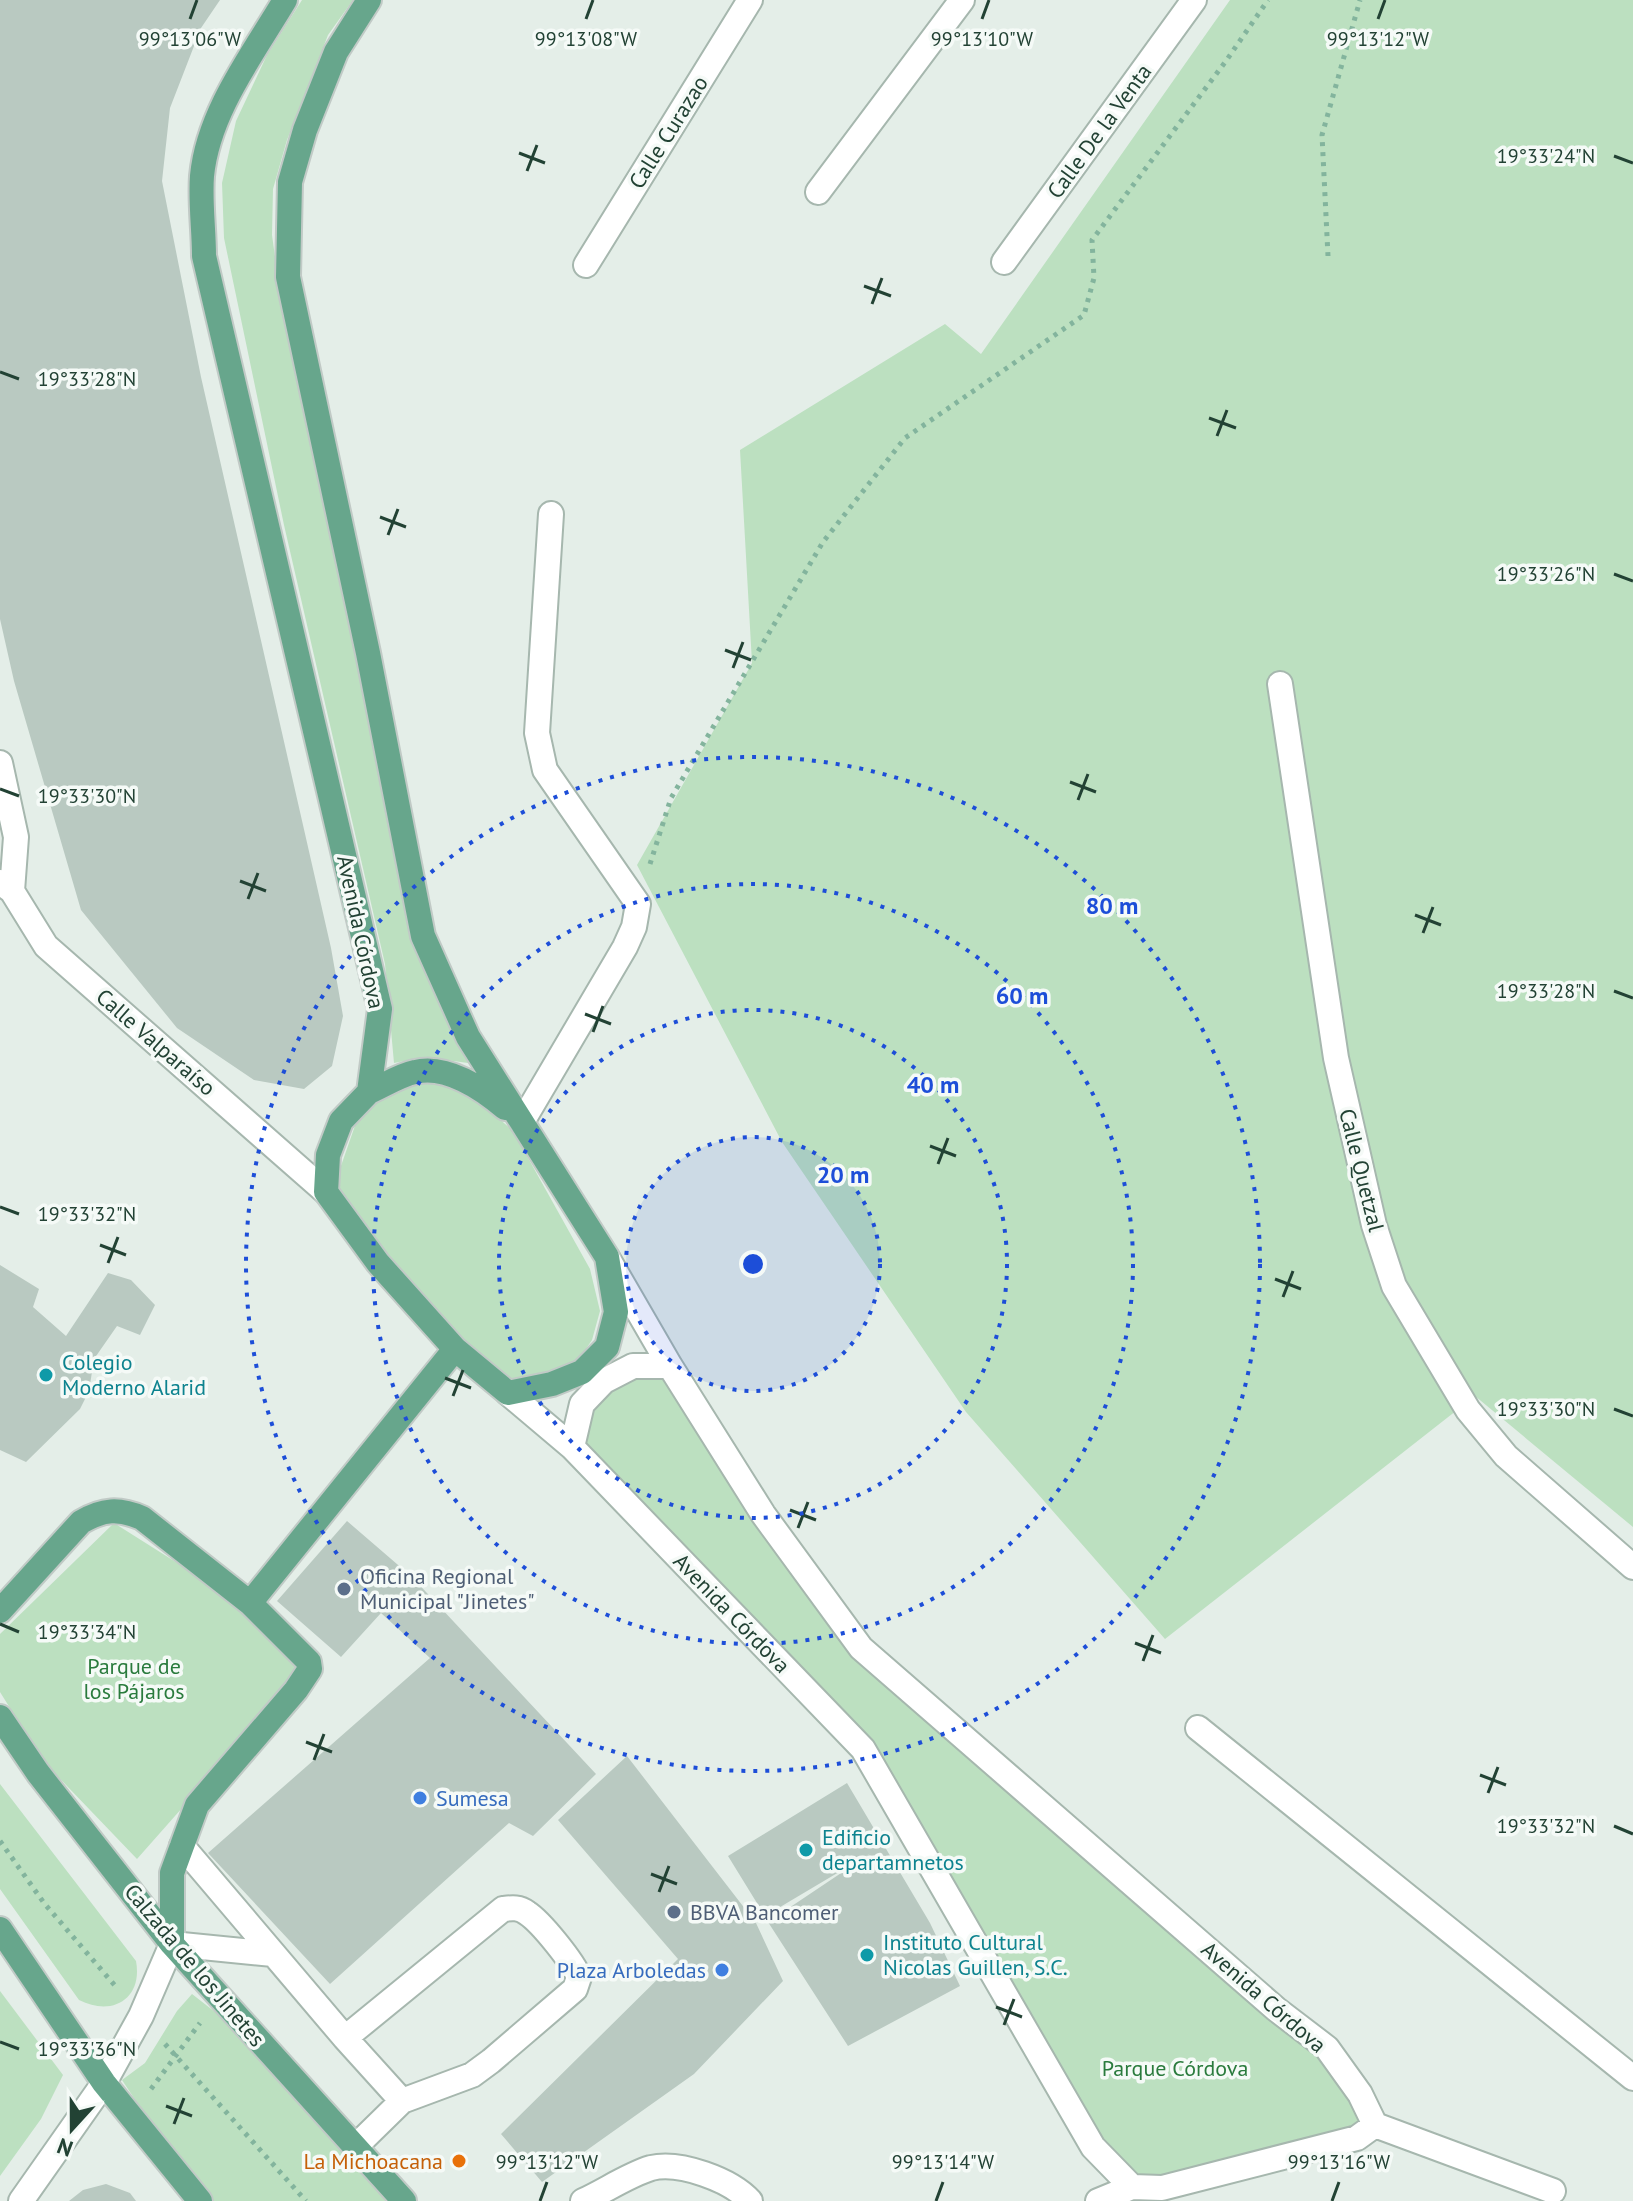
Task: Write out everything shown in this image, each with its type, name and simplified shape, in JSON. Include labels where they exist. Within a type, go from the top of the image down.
[{"type":"main road","name":"Avenida Córdova","points":[[285,0],[223,104],[210,139],[202,176],[204,256],[380,1009],[369,1092]]},
{"type":"main road","name":"Avenida Córdova","points":[[369,0],[336,52],[305,130],[290,182],[288,277],[368,653],[423,936],[468,1037],[607,1257]]},
{"type":"main road","points":[[326,1192],[328,1155],[341,1121],[369,1092],[416,1071],[444,1073],[485,1091],[522,1122]]},
{"type":"main road","name":"Avenida Córdova","points":[[326,1192],[378,1263],[455,1349],[508,1393]]},
{"type":"main road","points":[[508,1393],[552,1384],[582,1372],[607,1347],[616,1312],[607,1257]]},
{"type":"main road","points":[[250,1603],[455,1349]]},
{"type":"main road","points":[[0,1611],[81,1522],[111,1509],[125,1510],[142,1518],[250,1603],[303,1654],[310,1669],[296,1690],[197,1805],[172,1873],[172,1944]]},
{"type":"main road","name":"Calzada de los Jinetes","points":[[0,1717],[38,1773],[172,1944],[404,2201]]},
{"type":"main road","points":[[0,1929],[104,2083],[200,2201]]},
{"type":"street","name":"Calle Curazao","points":[[586,265],[750,0]]},
{"type":"street","points":[[818,192],[962,0]]},
{"type":"street","name":"Calle De la Venta","points":[[1004,262],[1194,0]]},
{"type":"street","points":[[522,1122],[625,947],[634,927],[638,904],[545,770],[539,751],[537,733],[551,514]]},
{"type":"street","name":"Calle Quetzal","points":[[1280,684],[1336,1058],[1374,1225],[1394,1286],[1468,1410],[1506,1456],[1633,1567]]},
{"type":"street","points":[[0,763],[16,837],[6,887]]},
{"type":"street","name":"Calle Valparaíso","points":[[6,887],[46,946],[326,1192]]},
{"type":"street","name":"Avenida Córdova","points":[[607,1257],[670,1366],[763,1514],[861,1648],[1276,2009],[1327,2048],[1360,2094],[1375,2125]]},
{"type":"street","points":[[572,1447],[582,1404],[604,1381],[633,1366],[670,1366]]},
{"type":"street","name":"Avenida Córdova","points":[[508,1393],[572,1447],[863,1749],[1093,2147],[1132,2187]]},
{"type":"street","points":[[1198,1728],[1633,2078]]},
{"type":"street","points":[[182,1846],[402,2101]]},
{"type":"street","points":[[345,2038],[503,1909],[515,1908],[527,1913],[574,1965],[579,1977],[575,1989],[472,2075],[402,2101],[355,2147]]},
{"type":"street","points":[[21,2201],[104,2083],[141,2016],[172,1944],[273,1954]]},
{"type":"street","points":[[1098,2201],[1132,2187],[1162,2188],[1357,2138],[1375,2125],[1553,2191]]},
{"type":"street","points":[[583,2201],[653,2168],[677,2168],[715,2177],[740,2190],[750,2201]]},
{"type":"path","points":[[638,904],[671,798],[823,542],[905,438],[1084,315],[1094,278],[1092,240],[1268,0]]},
{"type":"path","points":[[1328,256],[1322,135],[1360,0]]},
{"type":"path","points":[[0,1841],[44,1903],[175,2056],[306,2201]]},
{"type":"path","points":[[131,2115],[219,1998]]},
{"type":"green space","points":[[302,0],[353,0],[328,35],[287,140],[273,189],[272,235],[279,286],[411,916],[475,1064],[425,1057],[394,1063],[385,964],[284,525],[224,238],[222,183],[236,121],[267,55]]},
{"type":"green space","points":[[1230,0],[1633,0],[1633,1527],[1475,1396],[1165,1639],[966,1412],[782,1142],[637,865],[752,663],[740,450],[945,324],[981,354]]},
{"type":"green space","points":[[420,1078],[464,1088],[513,1131],[590,1269],[600,1311],[592,1340],[575,1365],[507,1386],[383,1258],[334,1186],[358,1117],[374,1100]]},
{"type":"green space","name":"Parque Córdova","points":[[667,1370],[858,1651],[1324,2049],[1371,2122],[1353,2133],[1133,2183],[1096,2144],[864,1748],[576,1445],[586,1407],[606,1384]]},
{"type":"green space","name":"Parque de los Pájaros","points":[[114,1523],[247,1607],[304,1670],[137,1859],[43,1761],[0,1692],[0,1634]]},
{"type":"green space","points":[[0,1784],[136,1961],[135,1986],[122,2001],[103,2006],[79,2000],[0,1889]]},
{"type":"green space","points":[[0,1991],[63,2075],[41,2119],[0,2176]]},
{"type":"green space","points":[[192,1994],[242,2033],[395,2201],[208,2201],[177,2163],[122,2080],[145,2063],[177,2011]]},
{"type":"building","points":[[0,0],[220,0],[201,28],[170,108],[162,181],[201,377],[331,948],[343,1016],[332,1066],[304,1089],[254,1080],[177,1028],[81,910],[14,681],[0,619]]},
{"type":"building","name":"Colegio Moderno Alarid","points":[[0,1265],[39,1289],[33,1307],[66,1336],[108,1273],[131,1280],[155,1305],[140,1335],[117,1326],[94,1359],[89,1391],[80,1409],[26,1462],[0,1450]]},
{"type":"building","name":"Sumesa","points":[[347,1521],[412,1577],[596,1774],[533,1836],[509,1823],[330,1984],[208,1853],[430,1658],[381,1613],[341,1657],[277,1601]]},
{"type":"building","name":"Plaza Arboledas","points":[[627,1756],[756,1923],[783,1981],[694,2074],[542,2182],[501,2134],[678,1959],[558,1820]]},
{"type":"building","name":"Instituto Cultural Nicolas Guillen, S.C.","points":[[847,1783],[930,1923],[960,1986],[848,2046],[768,1922],[871,1853],[765,1916],[728,1856]]},
{"type":"building","points":[[106,2184],[130,2193],[136,2201],[69,2201],[83,2190]]},
{"type":"place","name":"Colegio Moderno Alarid","points":[[46,1375]]},
{"type":"place","name":"Oficina Regional Municipal \"Jinetes\"","points":[[344,1589]]},
{"type":"place","name":"Sumesa","points":[[420,1798]]},
{"type":"place","name":"Edificio departamnetos","points":[[806,1850]]},
{"type":"place","name":"BBVA Bancomer","points":[[674,1912]]},
{"type":"place","name":"Instituto Cultural Nicolas Guillen, S.C.","points":[[867,1955]]},
{"type":"place","name":"Plaza Arboledas","points":[[722,1970]]},
{"type":"place","name":"La Michoacana","points":[[459,2161]]}]
